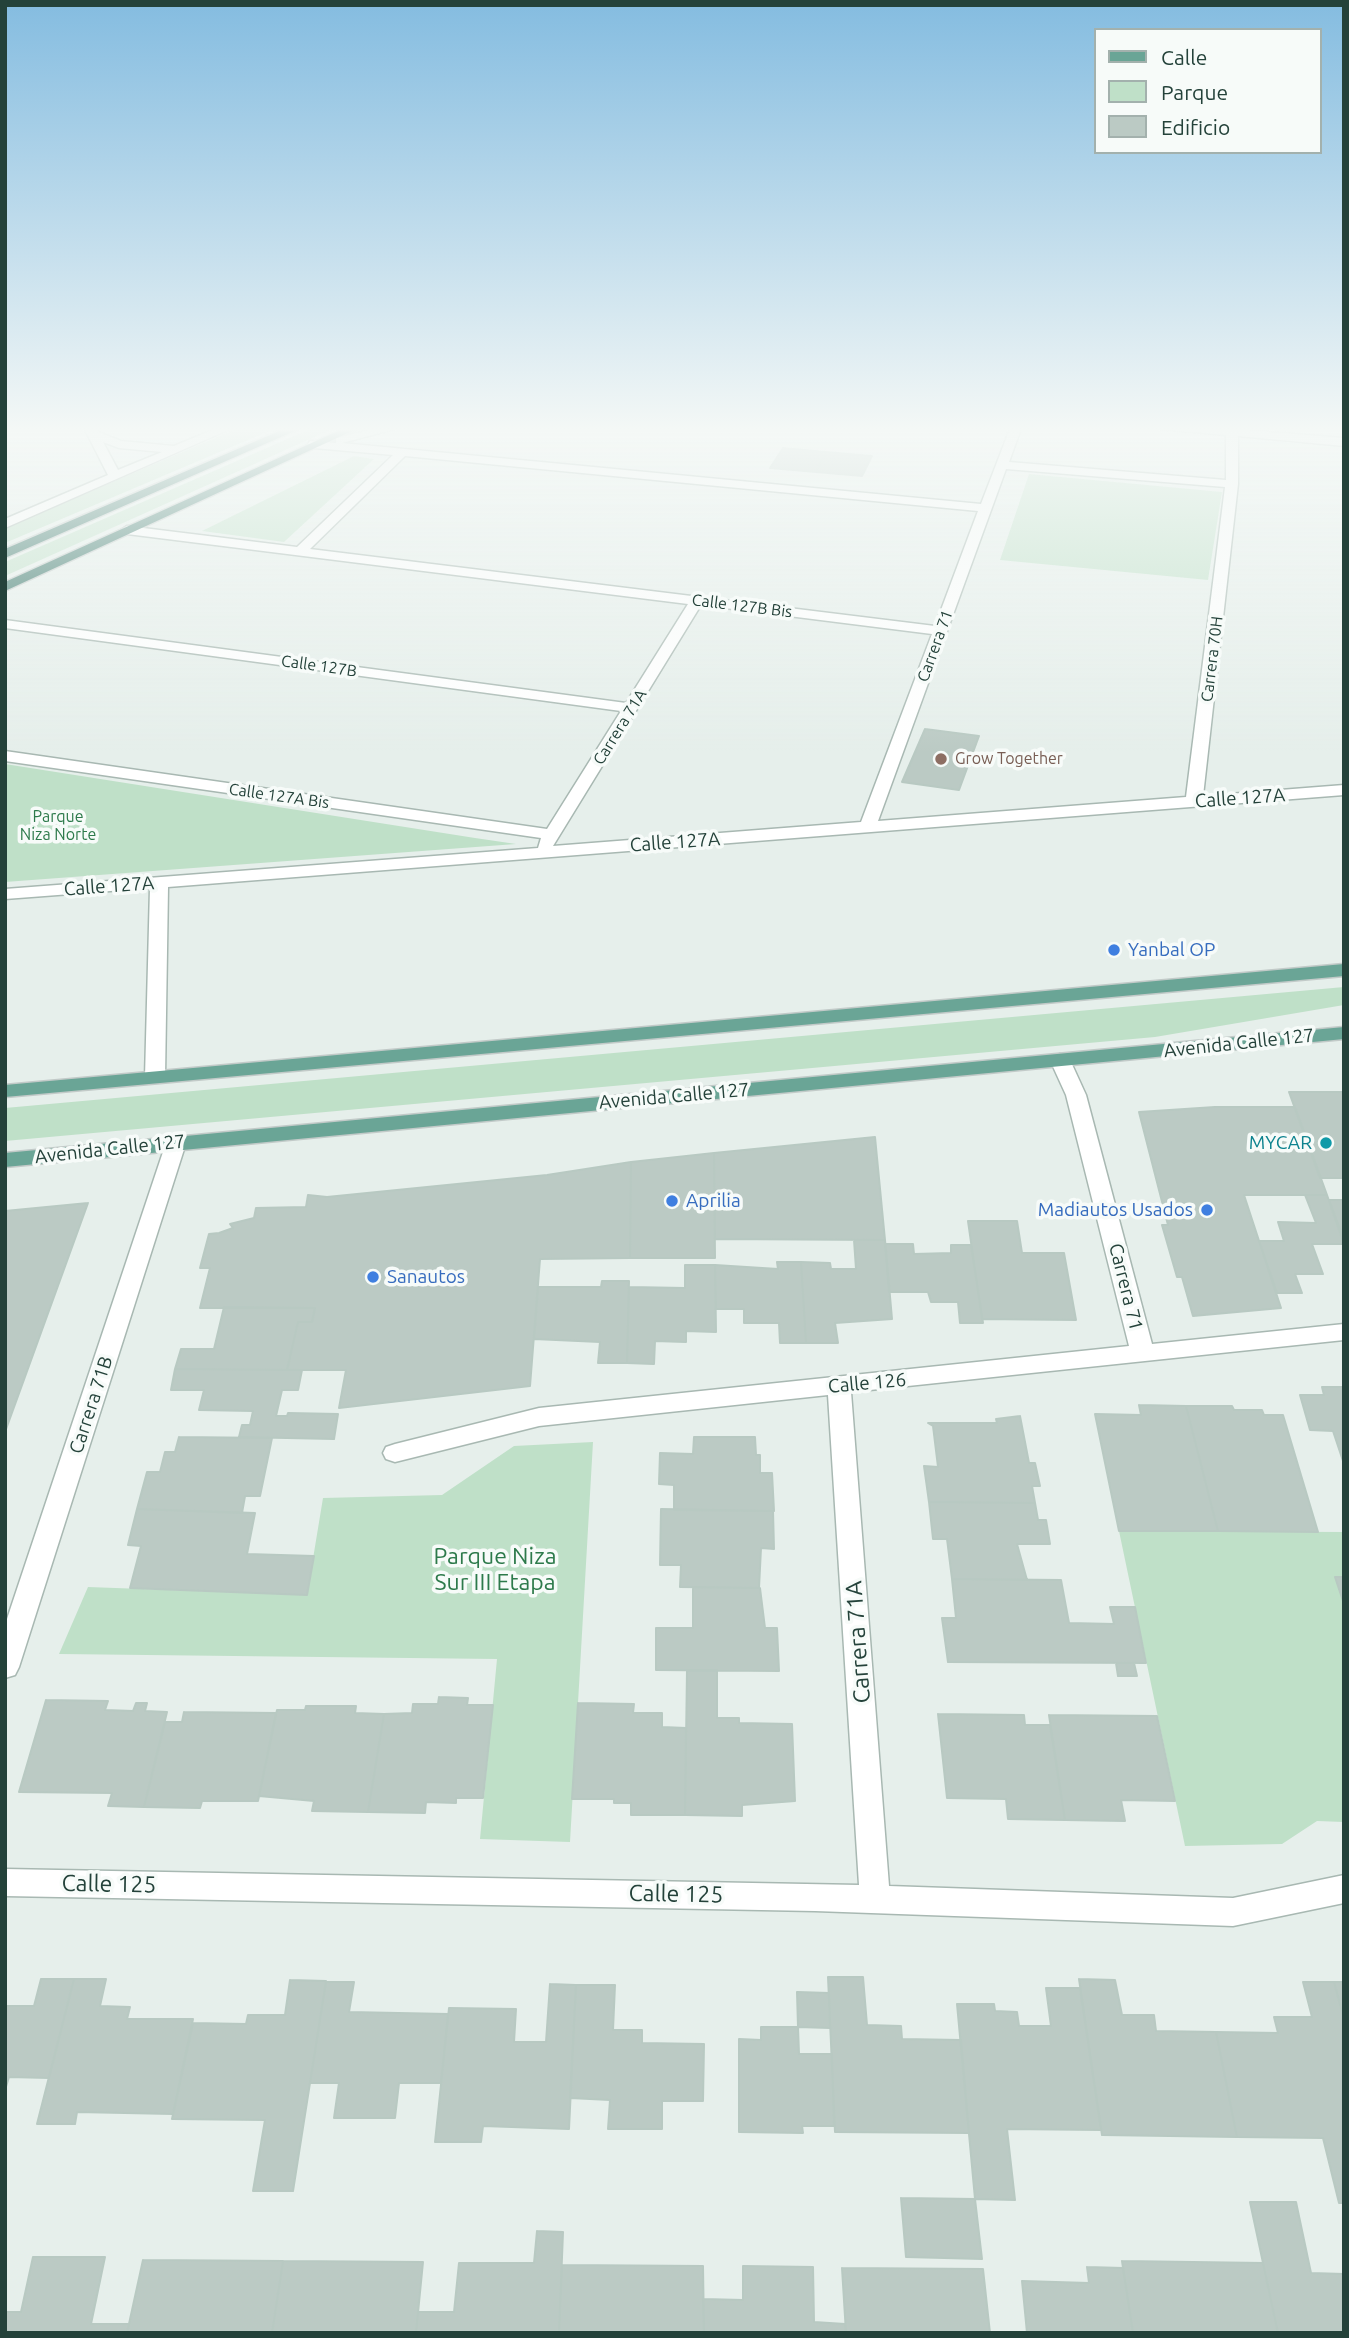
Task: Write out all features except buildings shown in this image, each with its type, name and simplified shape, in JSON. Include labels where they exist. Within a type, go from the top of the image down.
[{"type":"highway","points":[[5,554],[49,535]]},
{"type":"highway","points":[[5,587],[116,535]]},
{"type":"main road","points":[[5,1091],[1344,970]]},
{"type":"main road","name":"Avenida Calle 127","points":[[5,1160],[1344,1033]]},
{"type":"street","name":"Calle 127B Bis","points":[[167,535],[940,631]]},
{"type":"street","points":[[299,552],[316,535]]},
{"type":"street","name":"Carrera 71","points":[[868,827],[976,535]]},
{"type":"street","name":"Carrera 70H","points":[[1194,802],[1226,535]]},
{"type":"street","name":"Carrera 71A","points":[[541,853],[697,601]]},
{"type":"street","name":"Calle 127B","points":[[5,624],[633,708]]},
{"type":"street","name":"Calle 127A Bis","points":[[5,756],[552,835]]},
{"type":"street","name":"Calle 127A","points":[[5,894],[1344,790]]},
{"type":"street","points":[[155,1077],[159,882]]},
{"type":"street","name":"Carrera 71","points":[[1060,1060],[1076,1095],[1143,1353]]},
{"type":"street","name":"Carrera 71B","points":[[5,1667],[176,1143]]},
{"type":"street","name":"Calle 126","points":[[395,1454],[539,1417],[1344,1332]]},
{"type":"street","name":"Carrera 71A","points":[[839,1385],[876,1899]]},
{"type":"street","name":"Calle 125","points":[[5,1882],[876,1899],[1233,1912],[1344,1889]]},
{"type":"green space","points":[[5,535],[24,535],[5,543]]},
{"type":"green space","points":[[67,535],[96,535],[5,576],[5,562]]},
{"type":"green space","points":[[233,535],[291,535],[284,542]]},
{"type":"green space","points":[[1008,535],[1215,535],[1208,580],[1000,560]]},
{"type":"green space","name":"Parque Niza Norte","points":[[5,764],[475,838],[516,844],[5,882]]},
{"type":"green space","points":[[1344,987],[1344,1005],[1155,1037],[5,1141],[5,1108]]},
{"type":"green space","name":"Parque Niza Sur III Etapa","points":[[593,1442],[570,1842],[480,1839],[497,1659],[59,1654],[88,1587],[307,1595],[323,1498],[442,1495],[514,1446]]},
{"type":"green space","points":[[1119,1531],[1344,1532],[1344,1577],[1336,1578],[1344,1604],[1344,1822],[1317,1821],[1282,1844],[1185,1846]]},
{"type":"place","name":"Grow Together","points":[[941,759]]},
{"type":"place","name":"Yanbal OP","points":[[1114,950]]},
{"type":"place","name":"MYCAR","points":[[1326,1143]]},
{"type":"place","name":"Aprilia","points":[[672,1201]]},
{"type":"place","name":"Madiautos Usados","points":[[1207,1210]]},
{"type":"place","name":"Sanautos","points":[[373,1277]]}]
